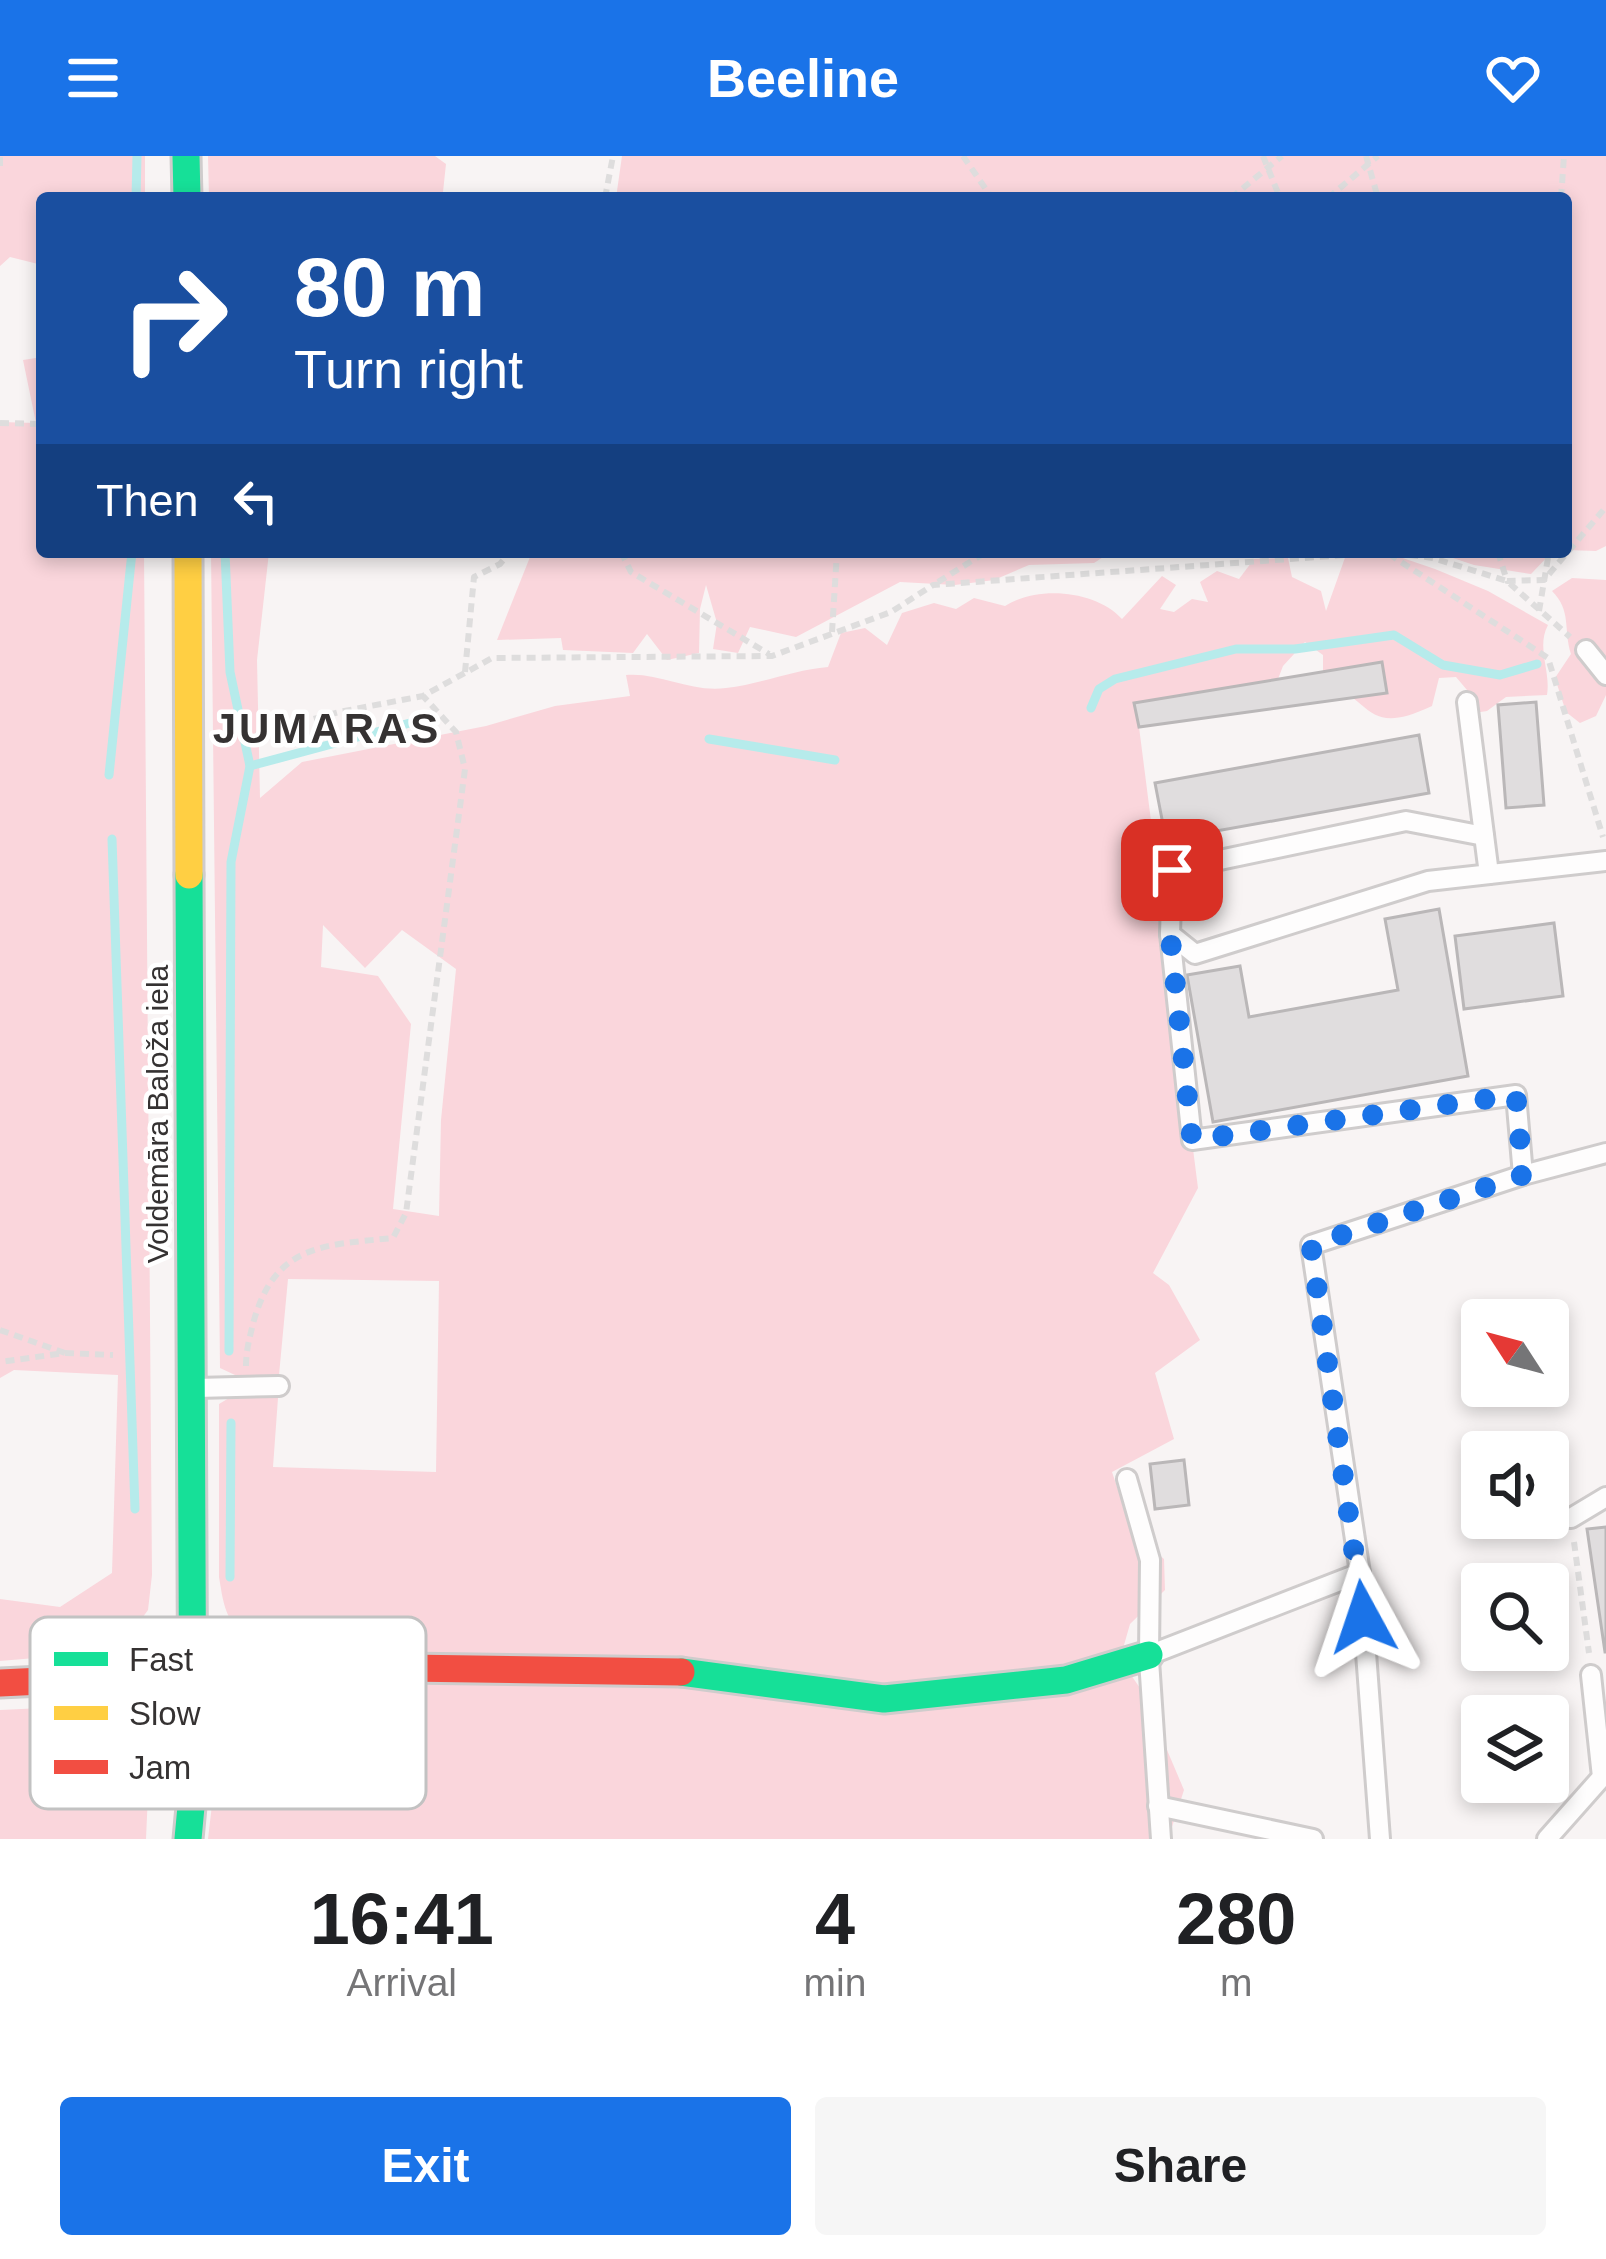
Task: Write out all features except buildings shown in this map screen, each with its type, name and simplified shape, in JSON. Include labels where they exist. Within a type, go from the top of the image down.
[{"type":"main road","points":[[186,156],[187,192]]},
{"type":"main road","name":"Voldemāra Baloža iela","points":[[188,558],[193,1617]]},
{"type":"main road","points":[[426,1668],[689,1672],[884,1699],[1066,1680],[1149,1655]]},
{"type":"main road","points":[[0,1683],[30,1682]]},
{"type":"main road","name":"Voldemāra Baloža iela","points":[[188,1839],[191,1809]]},
{"type":"lane","points":[[1586,650],[1606,675]]},
{"type":"lane","points":[[1467,701],[1490,874]]},
{"type":"lane","points":[[1484,836],[1406,821],[1172,870],[1170,934],[1192,1140],[1516,1095],[1523,1175]]},
{"type":"lane","points":[[1170,934],[1195,954],[1428,881],[1605,852]]},
{"type":"lane","points":[[1380,1839],[1360,1573],[1311,1245],[1523,1175],[1606,1153]]},
{"type":"lane","points":[[191,1388],[279,1386]]},
{"type":"lane","points":[[1127,1479],[1150,1560],[1149,1655],[1161,1839]]},
{"type":"lane","points":[[1571,1518],[1606,1497]]},
{"type":"lane","points":[[1149,1655],[1360,1573]]},
{"type":"lane","points":[[1547,1839],[1602,1777],[1592,1675]]},
{"type":"lane","points":[[1158,1806],[1313,1839]]},
{"type":"path","points":[[0,156],[0,166]]},
{"type":"path","points":[[606,192],[613,156]]},
{"type":"path","points":[[963,156],[988,192]]},
{"type":"path","points":[[1263,156],[1278,192]]},
{"type":"path","points":[[1238,192],[1282,156]]},
{"type":"path","points":[[1334,192],[1366,159],[1378,156]]},
{"type":"path","points":[[1561,192],[1564,156]]},
{"type":"path","points":[[1366,159],[1376,192]]},
{"type":"path","points":[[0,423],[36,424]]},
{"type":"path","points":[[1572,547],[1606,507]]},
{"type":"path","points":[[465,673],[474,577],[505,558]]},
{"type":"path","points":[[624,558],[631,572],[772,656]]},
{"type":"path","points":[[832,633],[837,558]]},
{"type":"path","points":[[256,735],[423,696],[492,658],[772,656],[891,612],[976,558]]},
{"type":"path","points":[[933,585],[1304,558]]},
{"type":"path","points":[[1395,558],[1548,658],[1605,852]]},
{"type":"path","points":[[1432,558],[1507,581],[1544,580],[1563,558]]},
{"type":"path","points":[[1500,558],[1507,581],[1586,650]]},
{"type":"path","points":[[1540,611],[1548,558]]},
{"type":"path","points":[[246,1386],[246,1348],[262,1295],[279,1268],[307,1252],[393,1238],[406,1213],[465,769],[456,732],[423,696]]},
{"type":"path","points":[[0,1330],[65,1353]]},
{"type":"path","points":[[0,1362],[65,1353],[113,1355]]},
{"type":"path","points":[[1571,1518],[1592,1675]]},
{"type":"shaded area","points":[[0,156],[145,156],[145,192],[36,192],[36,264],[10,257],[0,266]]},
{"type":"shaded area","points":[[208,156],[435,156],[446,164],[443,192],[209,192]]},
{"type":"shaded area","points":[[622,156],[1606,156],[1606,546],[1596,551],[1572,550],[1572,192],[617,192]]},
{"type":"shaded area","points":[[36,358],[36,423],[23,360]]},
{"type":"shaded area","points":[[0,422],[36,423],[36,558],[144,558],[152,1575],[143,1617],[30,1617],[30,1658],[0,1661],[0,1599],[60,1607],[112,1573],[118,1375],[14,1370],[0,1378]]},
{"type":"shaded area","points":[[211,558],[268,558],[257,660],[260,798],[302,762],[486,726],[555,706],[630,696],[626,675],[713,689],[828,667],[841,633],[865,628],[887,645],[902,613],[934,603],[956,609],[974,598],[1005,606],[1033,595],[1066,594],[1097,602],[1122,619],[1162,576],[1176,585],[1160,609],[1174,612],[1192,599],[1208,602],[1200,582],[1217,571],[1239,579],[1254,559],[1288,558],[1292,577],[1321,591],[1326,611],[1345,558],[1403,558],[1488,591],[1548,625],[1543,642],[1547,695],[1506,697],[1487,711],[1474,713],[1467,690],[1456,677],[1439,678],[1432,706],[1410,715],[1382,717],[1323,679],[1323,655],[1305,642],[1283,666],[1273,692],[1139,727],[1198,1188],[1153,1273],[1169,1285],[1200,1340],[1155,1373],[1174,1439],[1112,1472],[1133,1534],[1164,1559],[1165,1590],[1130,1624],[1120,1659],[1142,1691],[1184,1790],[1168,1839],[208,1839],[211,1809],[426,1809],[426,1617],[230,1617],[219,1577],[219,1404],[229,1398],[278,1398],[273,1467],[436,1472],[439,1281],[288,1279],[279,1375],[235,1375],[220,1368]],"holes":[[[323,925],[365,968],[402,930],[456,969],[441,1120],[439,1216],[393,1209],[411,1024],[378,976],[321,967]]]},
{"type":"shaded area","points":[[530,558],[1102,558],[1094,563],[1029,565],[994,580],[955,585],[900,582],[796,637],[750,627],[738,653],[713,649],[717,623],[706,585],[699,653],[667,660],[647,634],[633,653],[563,650],[561,638],[497,640]]},
{"type":"shaded area","points":[[1453,558],[1546,558],[1531,574]]},
{"type":"shaded area","points":[[1572,578],[1606,580],[1606,695],[1596,716],[1580,723],[1566,712],[1555,678],[1571,654],[1565,613],[1552,591]]},
{"type":"shaded area","points":[[30,1709],[30,1809],[147,1809],[146,1839],[0,1839],[0,1710]]},
{"type":"waterway","points":[[136,192],[137,156]]},
{"type":"waterway","points":[[109,775],[131,558]]},
{"type":"waterway","points":[[225,558],[230,672],[250,766],[231,862],[229,1351]]},
{"type":"waterway","points":[[1091,708],[1099,689],[1115,679],[1236,649],[1295,649],[1394,635],[1443,665],[1500,675],[1537,664]]},
{"type":"waterway","points":[[250,766],[421,720]]},
{"type":"waterway","points":[[709,739],[835,760]]},
{"type":"waterway","points":[[112,839],[135,1509]]},
{"type":"waterway","points":[[230,1577],[231,1423]]},
{"type":"traffic: fast","points":[[186,156],[187,192]]},
{"type":"traffic: fast","points":[[189,875],[192,1617]]},
{"type":"traffic: fast","points":[[681,1672],[884,1699],[1066,1680],[1149,1655]]},
{"type":"traffic: fast","points":[[188,1839],[191,1809]]},
{"type":"traffic: slow","points":[[188,558],[189,875]]},
{"type":"traffic: jam","points":[[426,1668],[681,1672]]},
{"type":"traffic: jam","points":[[0,1683],[30,1682]]},
{"type":"district","name":"JUMARAS","points":[[327,728]]},
{"type":"route","points":[[1172,870],[1170,934],[1192,1140],[1516,1095],[1523,1175],[1311,1245],[1363,1617]]}]
